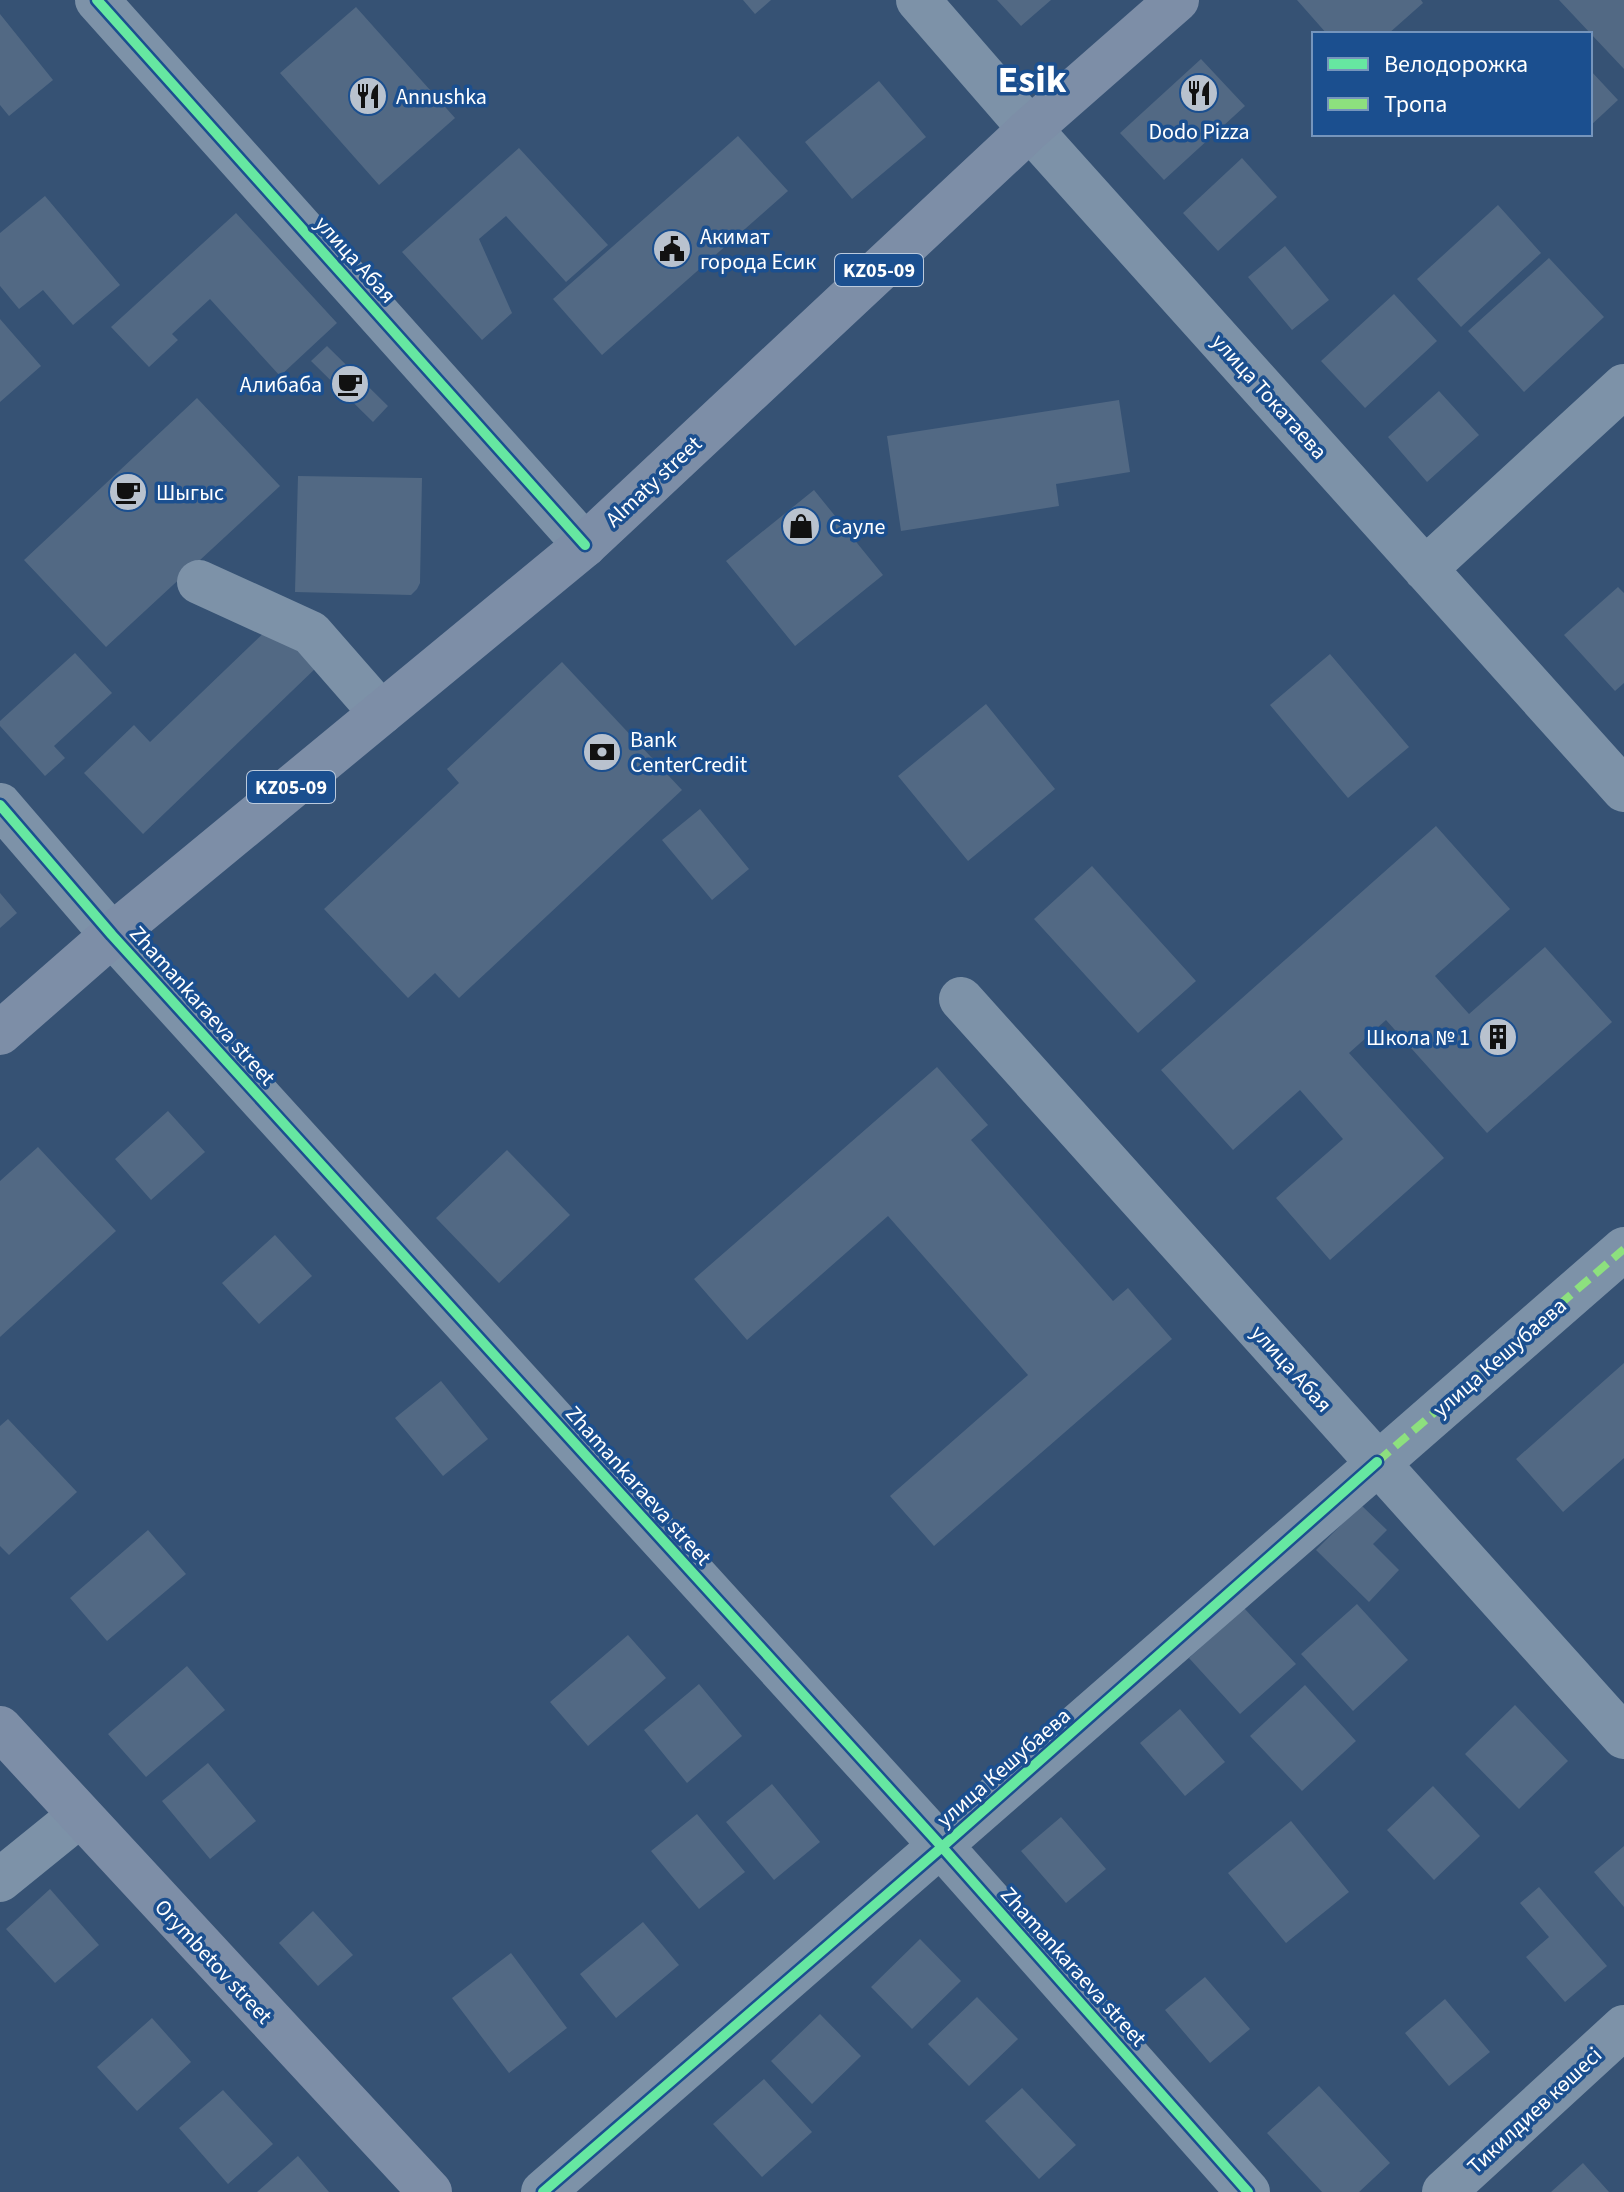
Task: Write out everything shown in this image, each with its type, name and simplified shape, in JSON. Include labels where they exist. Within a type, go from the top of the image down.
[{"type":"main road","name":"Almaty street","points":[[0,1033],[112,935],[585,545],[1030,129],[1177,0]]},
{"type":"main road","name":"Orymbetov street","points":[[0,1728],[430,2192]]},
{"type":"street","name":"улица Абая","points":[[97,0],[585,545]]},
{"type":"street","name":"улица Токатаева","points":[[918,0],[1030,129],[1624,790]]},
{"type":"street","points":[[1425,569],[1624,386]]},
{"type":"street","points":[[199,582],[311,633],[381,713]]},
{"type":"street","name":"Zhamankaraeva street","points":[[0,805],[112,935],[942,1847],[1248,2192]]},
{"type":"street","name":"улица Абая","points":[[961,999],[1624,1737]]},
{"type":"street","name":"улица Кешубаева","points":[[543,2192],[1624,1249]]},
{"type":"street","points":[[0,1880],[79,1816]]},
{"type":"street","name":"Тикилдиев көшесі","points":[[1444,2192],[1624,2027]]},
{"type":"building","points":[[743,0],[771,0],[755,14]]},
{"type":"building","points":[[997,0],[1051,0],[1021,26]]},
{"type":"building","points":[[1297,0],[1421,0],[1423,3],[1390,32],[1325,32]]},
{"type":"building","points":[[1559,0],[1624,0],[1624,69],[1592,32]]},
{"type":"building","name":"Annushka","points":[[356,7],[455,118],[379,185],[280,73]]},
{"type":"building","points":[[0,14],[53,80],[9,116],[0,105]]},
{"type":"building","points":[[1201,59],[1245,106],[1164,180],[1120,133]]},
{"type":"building","points":[[1592,72],[1618,100],[1592,124]]},
{"type":"building","points":[[879,81],[926,137],[852,199],[805,142]]},
{"type":"building","points":[[738,136],[788,191],[602,355],[553,299]]},
{"type":"building","points":[[519,148],[608,245],[566,282],[506,216],[479,239],[512,313],[482,340],[402,252]]},
{"type":"building","points":[[1242,158],[1277,197],[1218,251],[1183,213]]},
{"type":"building","points":[[45,196],[120,285],[73,325],[43,290],[19,309],[0,286],[0,233]]},
{"type":"building","points":[[1498,205],[1541,253],[1461,327],[1417,279]]},
{"type":"building","points":[[236,213],[337,323],[280,376],[210,299],[172,334],[178,340],[149,367],[111,327]]},
{"type":"building","points":[[1285,246],[1329,300],[1292,330],[1248,277]]},
{"type":"building","points":[[1549,258],[1604,317],[1524,392],[1468,331]]},
{"type":"building","points":[[1394,294],[1437,341],[1365,408],[1321,361]]},
{"type":"building","points":[[0,319],[41,366],[0,402]]},
{"type":"building","name":"Алибаба","points":[[327,346],[388,406],[373,422],[311,361]]},
{"type":"building","points":[[1439,391],[1479,435],[1427,482],[1388,437]]},
{"type":"building","points":[[197,398],[280,486],[106,647],[24,560]]},
{"type":"building","points":[[1119,400],[1130,472],[1056,484],[1059,506],[901,531],[887,436]]},
{"type":"building","points":[[298,476],[422,478],[420,583],[411,595],[295,592]]},
{"type":"building","points":[[814,490],[883,575],[795,646],[726,561]]},
{"type":"building","points":[[1618,587],[1624,593],[1624,683],[1615,691],[1564,635]]},
{"type":"building","points":[[275,622],[318,666],[143,834],[84,773],[134,725],[150,742]]},
{"type":"building","points":[[75,653],[112,693],[54,746],[65,758],[45,776],[0,726],[0,721]]},
{"type":"building","points":[[1330,654],[1409,747],[1348,798],[1270,705]]},
{"type":"building","points":[[562,662],[682,790],[459,998],[435,973],[408,998],[324,909],[459,783],[447,769]]},
{"type":"building","points":[[986,704],[1055,789],[968,861],[898,776]]},
{"type":"building","points":[[700,809],[749,869],[712,900],[662,840]]},
{"type":"building","name":"Школа № 1","points":[[1436,826],[1510,909],[1435,976],[1469,1014],[1545,947],[1612,1022],[1487,1133],[1386,1020],[1349,1053],[1444,1158],[1330,1260],[1276,1198],[1343,1139],[1300,1090],[1233,1150],[1161,1070]]},
{"type":"building","points":[[1092,866],[1196,981],[1138,1033],[1034,919]]},
{"type":"building","points":[[0,893],[17,913],[0,928]]},
{"type":"building","points":[[937,1067],[988,1125],[971,1140],[1113,1301],[1128,1288],[1172,1339],[934,1546],[890,1496],[1028,1375],[888,1216],[747,1340],[694,1279]]},
{"type":"building","points":[[168,1111],[205,1152],[151,1200],[115,1159]]},
{"type":"building","points":[[38,1147],[116,1231],[0,1337],[0,1181]]},
{"type":"building","points":[[507,1150],[570,1215],[499,1283],[436,1218]]},
{"type":"building","points":[[275,1235],[312,1276],[259,1324],[222,1283]]},
{"type":"building","points":[[1624,1363],[1624,1458],[1563,1512],[1516,1459]]},
{"type":"building","points":[[441,1381],[488,1439],[443,1476],[395,1418]]},
{"type":"building","points":[[8,1419],[77,1492],[9,1555],[0,1546],[0,1426]]},
{"type":"building","points":[[1361,1505],[1387,1530],[1373,1544],[1399,1570],[1369,1602],[1316,1550]]},
{"type":"building","points":[[148,1530],[186,1574],[107,1641],[70,1598]]},
{"type":"building","points":[[1357,1604],[1408,1660],[1353,1711],[1301,1654]]},
{"type":"building","points":[[1244,1608],[1296,1664],[1240,1714],[1189,1658]]},
{"type":"building","points":[[628,1635],[666,1678],[588,1746],[550,1702]]},
{"type":"building","points":[[187,1666],[225,1710],[146,1777],[108,1734]]},
{"type":"building","points":[[699,1684],[742,1736],[687,1783],[644,1730]]},
{"type":"building","points":[[1305,1685],[1356,1741],[1302,1791],[1250,1736]]},
{"type":"building","points":[[1515,1705],[1568,1761],[1519,1809],[1465,1754]]},
{"type":"building","points":[[1180,1709],[1225,1762],[1185,1796],[1140,1743]]},
{"type":"building","points":[[208,1763],[256,1821],[210,1859],[162,1801]]},
{"type":"building","points":[[772,1784],[820,1842],[774,1880],[726,1822]]},
{"type":"building","points":[[1433,1786],[1480,1836],[1434,1880],[1387,1830]]},
{"type":"building","points":[[697,1814],[745,1872],[699,1909],[651,1851]]},
{"type":"building","points":[[1061,1817],[1106,1869],[1066,1903],[1021,1851]]},
{"type":"building","points":[[1291,1821],[1349,1892],[1286,1943],[1228,1873]]},
{"type":"building","points":[[1624,1846],[1624,1907],[1594,1872]]},
{"type":"building","points":[[1539,1887],[1607,1966],[1565,2002],[1526,1957],[1549,1937],[1520,1903]]},
{"type":"building","points":[[50,1889],[99,1945],[55,1983],[6,1929]]},
{"type":"building","points":[[313,1911],[353,1955],[318,1986],[279,1943]]},
{"type":"building","points":[[643,1922],[679,1965],[616,2018],[580,1974]]},
{"type":"building","points":[[920,1939],[961,1981],[912,2029],[871,1987]]},
{"type":"building","points":[[511,1953],[567,2028],[509,2073],[452,1998]]},
{"type":"building","points":[[1205,1977],[1250,2029],[1210,2063],[1165,2010]]},
{"type":"building","points":[[977,1997],[1018,2039],[969,2086],[928,2044]]},
{"type":"building","points":[[1445,1999],[1490,2052],[1449,2086],[1405,2033]]},
{"type":"building","points":[[820,2014],[861,2056],[812,2104],[771,2061]]},
{"type":"building","points":[[152,2018],[191,2062],[137,2111],[97,2067]]},
{"type":"building","points":[[764,2079],[812,2132],[762,2177],[713,2124]]},
{"type":"building","points":[[1319,2086],[1390,2163],[1359,2192],[1322,2192],[1267,2133]]},
{"type":"building","points":[[1022,2088],[1076,2145],[1039,2179],[985,2121]]},
{"type":"building","points":[[223,2090],[273,2144],[228,2184],[179,2128]]},
{"type":"building","points":[[298,2156],[329,2192],[257,2192]]},
{"type":"building","points":[[1583,2163],[1609,2192],[1551,2192]]},
{"type":"marked path","points":[[1377,1462],[1624,1249]]},
{"type":"cycle path","points":[[97,0],[585,545]]},
{"type":"cycle path","points":[[0,805],[112,935],[942,1847],[1248,2192]]},
{"type":"cycle path","points":[[543,2192],[942,1847],[1377,1462]]},
{"type":"place","name":"Dodo Pizza","points":[[1199,93]]},
{"type":"place","name":"Annushka","points":[[368,96]]},
{"type":"place","name":"Акимат города Есик","points":[[672,249]]},
{"type":"place","name":"Алибаба","points":[[350,384]]},
{"type":"place","name":"Шыгыс","points":[[128,492]]},
{"type":"place","name":"Сауле","points":[[801,526]]},
{"type":"place","name":"Bank CenterCredit","points":[[602,752]]},
{"type":"place","name":"Школа № 1","points":[[1498,1037]]},
{"type":"district","name":"Esik","points":[[1032,79]]}]
